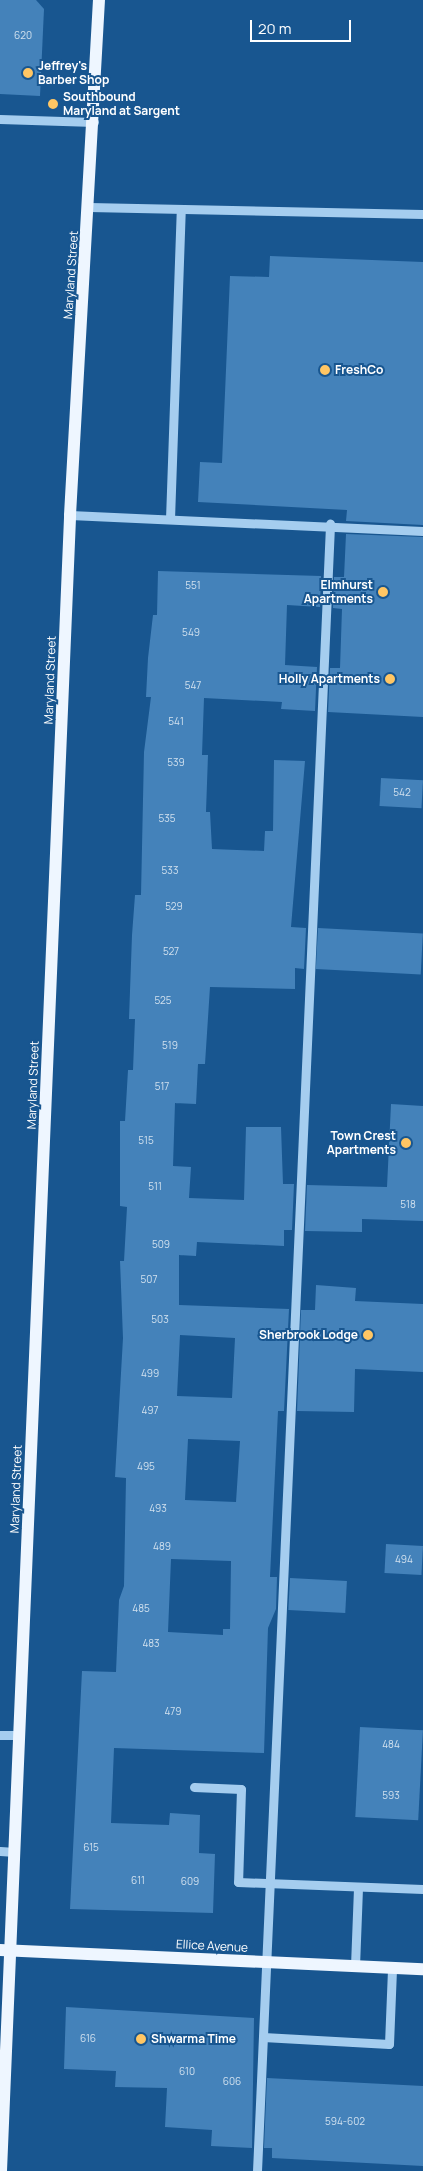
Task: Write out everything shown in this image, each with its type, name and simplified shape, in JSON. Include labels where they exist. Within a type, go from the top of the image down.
[{"type":"main road","name":"Maryland Street","points":[[1,2171],[6,1950],[16,1852],[70,515],[94,122],[99,0]]},
{"type":"main road","name":"Ellice Avenue","points":[[6,1950],[423,1969]]},
{"type":"lane","points":[[0,118],[94,122]]},
{"type":"lane","points":[[89,207],[423,214]]},
{"type":"lane","points":[[170,519],[181,209]]},
{"type":"lane","points":[[70,515],[330,524],[423,531]]},
{"type":"lane","points":[[257,2171],[330,524]]},
{"type":"lane","points":[[0,1735],[20,1735]]},
{"type":"lane","points":[[194,1787],[241,1789],[238,1882],[423,1889]]},
{"type":"lane","points":[[0,1851],[16,1852]]},
{"type":"lane","points":[[355,1966],[358,1887]]},
{"type":"lane","points":[[263,2038],[389,2044],[392,1968]]},
{"type":"building","points":[[0,0],[36,0],[44,9],[40,96],[0,94]]},
{"type":"building","name":"FreshCo","points":[[270,256],[423,262],[423,525],[346,521],[347,510],[198,502],[200,462],[222,463],[230,276],[269,277]]},
{"type":"building","points":[[346,534],[423,537],[423,717],[328,712],[330,668],[340,668],[342,609],[333,608],[334,577],[344,577]]},
{"type":"building","points":[[158,571],[321,576],[320,607],[287,605],[285,665],[317,667],[315,711],[281,709],[282,702],[204,698],[202,755],[208,755],[206,812],[210,812],[212,849],[264,851],[265,831],[273,831],[274,760],[305,761],[291,927],[306,928],[304,969],[295,968],[295,989],[210,987],[205,1064],[198,1064],[196,1104],[175,1103],[173,1166],[191,1167],[189,1198],[244,1200],[246,1127],[281,1127],[283,1184],[294,1184],[292,1230],[284,1230],[284,1246],[197,1242],[196,1256],[179,1255],[179,1305],[289,1309],[284,1411],[278,1411],[270,1577],[277,1577],[276,1609],[268,1628],[264,1753],[114,1748],[111,1823],[169,1825],[170,1813],[200,1815],[199,1853],[215,1854],[213,1913],[70,1909],[82,1671],[116,1672],[119,1600],[124,1586],[126,1478],[115,1477],[123,1338],[120,1261],[124,1261],[127,1207],[120,1206],[120,1121],[125,1121],[128,1070],[133,1070],[135,1019],[129,1019],[132,935],[135,895],[141,895],[144,752],[151,697],[146,697],[148,658],[153,615],[157,615]],"holes":[[[180,1335],[235,1338],[232,1398],[177,1396]],[[188,1439],[240,1441],[236,1502],[185,1500]],[[171,1559],[231,1561],[230,1629],[223,1629],[223,1635],[168,1632]]]},
{"type":"building","points":[[381,778],[423,780],[421,808],[380,806]]},
{"type":"building","points":[[318,928],[423,933],[421,974],[316,969]]},
{"type":"building","points":[[391,1104],[423,1106],[423,1221],[362,1219],[362,1232],[305,1231],[307,1185],[387,1187]]},
{"type":"building","name":"Sherbrook Lodge","points":[[316,1285],[356,1288],[355,1301],[423,1304],[423,1372],[355,1369],[354,1412],[297,1411],[301,1310],[315,1310]]},
{"type":"building","points":[[386,1544],[423,1546],[421,1575],[384,1573]]},
{"type":"building","points":[[290,1578],[347,1581],[345,1613],[288,1610]]},
{"type":"building","points":[[360,1727],[423,1730],[418,1820],[355,1817]]},
{"type":"building","points":[[66,2007],[254,2018],[252,2148],[211,2146],[212,2130],[165,2127],[167,2088],[115,2087],[116,2071],[64,2069]]},
{"type":"building","points":[[267,2078],[423,2086],[423,2166],[272,2158],[272,2148],[264,2148]]},
{"type":"place","name":"Jeffrey's Barber Shop","points":[[28,73]]},
{"type":"place","name":"Southbound Maryland at Sargent","points":[[53,104]]},
{"type":"place","name":"FreshCo","points":[[325,370]]},
{"type":"place","name":"Elmhurst Apartments","points":[[383,592]]},
{"type":"place","name":"Holly Apartments","points":[[390,679]]},
{"type":"place","name":"Town Crest Apartments","points":[[406,1143]]},
{"type":"place","name":"Sherbrook Lodge","points":[[368,1335]]},
{"type":"place","name":"Shwarma Time","points":[[141,2039]]}]
